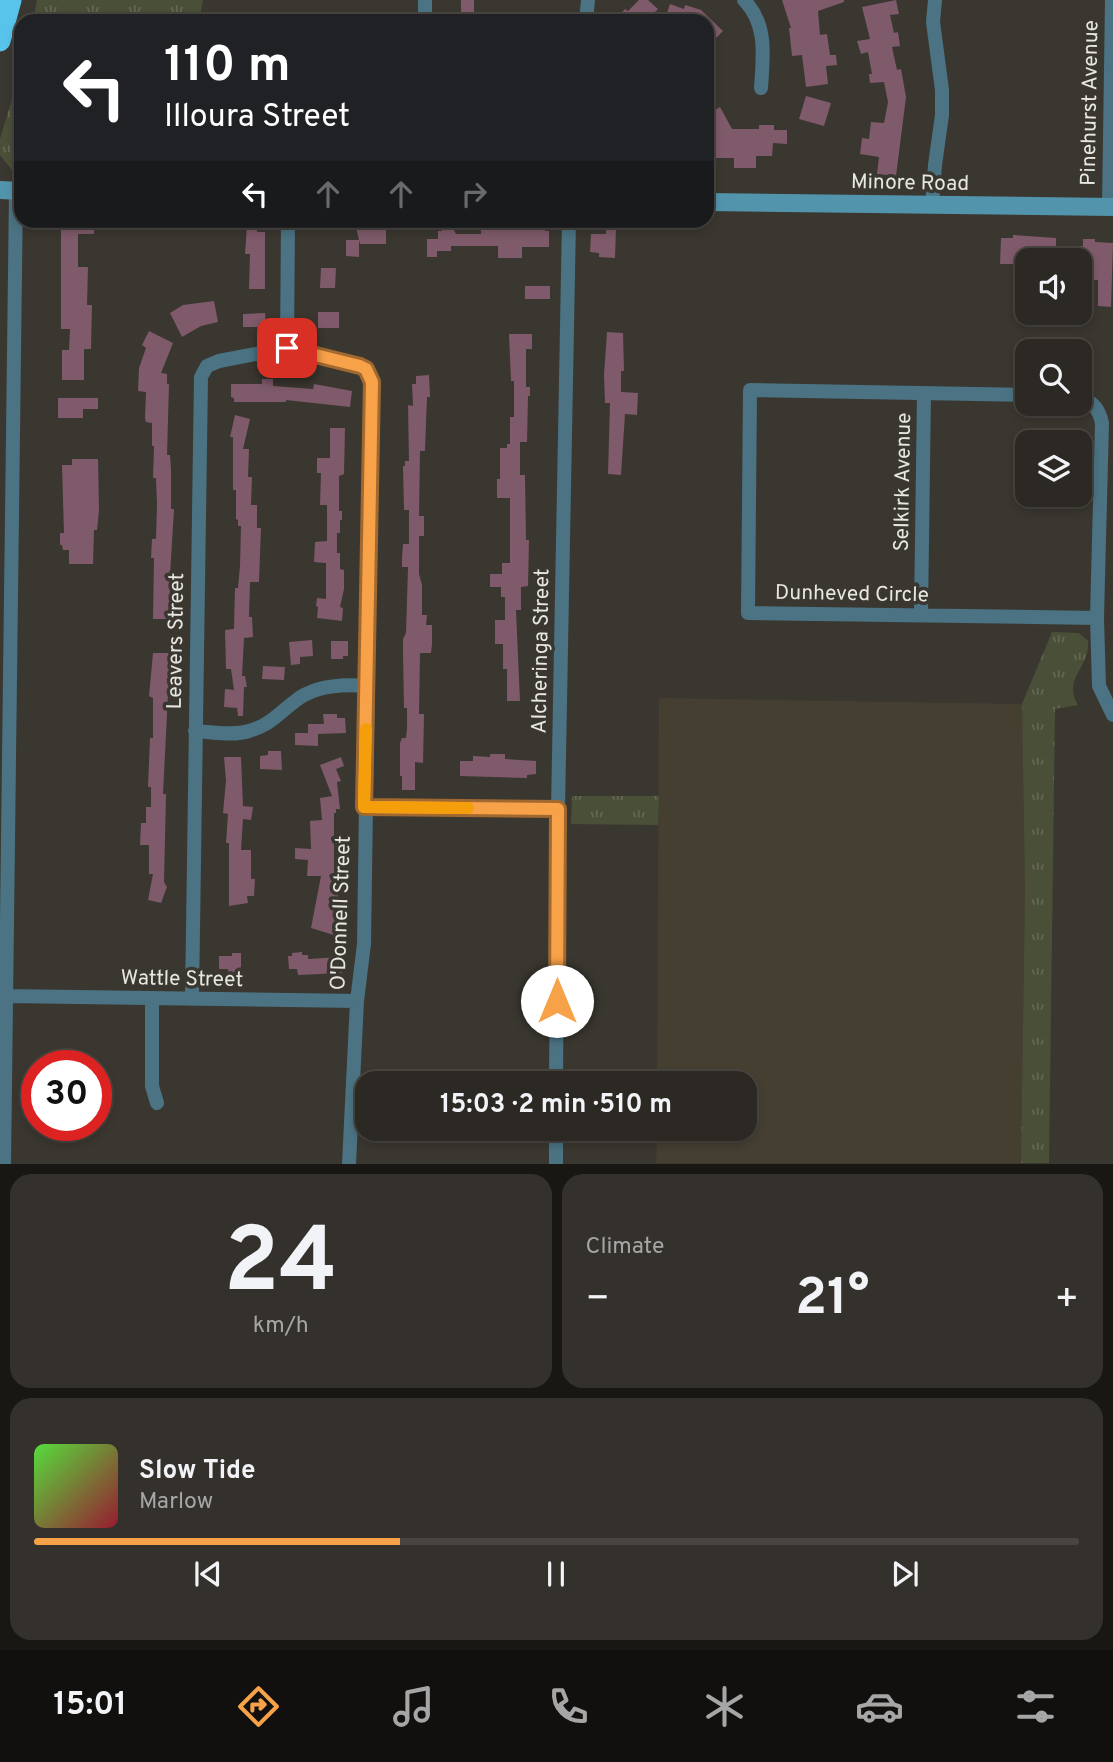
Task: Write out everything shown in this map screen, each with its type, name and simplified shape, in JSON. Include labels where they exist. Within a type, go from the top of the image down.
[{"type":"highway","points":[[0,41],[11,0]]},
{"type":"street","points":[[744,0],[755,11],[762,31],[761,88]]},
{"type":"street","points":[[932,205],[942,115],[933,22],[935,0]]},
{"type":"street","name":"Pinehurst Avenue","points":[[1111,207],[1112,0]]},
{"type":"street","points":[[4,1164],[5,717],[12,191]]},
{"type":"street","name":"Minore Road","points":[[714,202],[1111,207]]},
{"type":"street","points":[[287,348],[288,228]]},
{"type":"street","name":"Alcheringa Street","points":[[556,1071],[569,228]]},
{"type":"street","name":"O'Donnell Street","points":[[287,348],[360,366],[366,369],[372,382],[364,944],[357,1001],[349,1164]]},
{"type":"street","name":"Leavers Street","points":[[192,999],[201,377],[207,366],[219,361],[287,348]]},
{"type":"street","name":"Dunheved Circle","points":[[1015,394],[750,390],[748,613],[1097,618]]},
{"type":"street","name":"Selkirk Avenue","points":[[922,615],[924,393]]},
{"type":"street","points":[[1092,404],[1100,414],[1108,467],[1097,618],[1099,686],[1113,715]]},
{"type":"street","points":[[195,731],[247,732],[276,720],[295,700],[314,690],[344,684],[366,686]]},
{"type":"street","points":[[364,807],[558,809]]},
{"type":"street","name":"Wattle Street","points":[[6,996],[357,1001]]},
{"type":"street","points":[[152,999],[152,1086],[157,1103]]},
{"type":"street","points":[[556,1141],[556,1164]]},
{"type":"shaded area","points":[[659,698],[1022,704],[1025,891],[1021,1163],[656,1163],[657,1141],[757,1141],[757,1071],[657,1071]]},
{"type":"green space","points":[[37,0],[203,0],[200,14],[34,14]]},
{"type":"green space","points":[[14,92],[14,173],[0,155],[0,139]]},
{"type":"green space","points":[[1052,632],[1079,633],[1088,641],[1085,659],[1073,688],[1078,705],[1055,709],[1049,1163],[1021,1163],[1025,891],[1022,704]]},
{"type":"green space","points":[[572,796],[659,796],[658,825],[571,824]]},
{"type":"building","points":[[461,0],[474,0],[474,14],[461,14]]},
{"type":"building","points":[[639,0],[648,0],[658,9],[653,14],[620,14],[625,9],[628,11]]},
{"type":"building","points":[[782,0],[844,0],[818,11],[820,35],[827,34],[830,55],[836,55],[837,65],[826,66],[828,84],[806,87],[802,55],[792,56],[791,28]]},
{"type":"building","points":[[896,0],[899,14],[890,15],[894,33],[898,32],[900,46],[892,47],[897,70],[901,69],[906,97],[896,176],[877,174],[879,157],[860,154],[862,138],[869,139],[871,122],[884,123],[888,102],[884,82],[870,83],[869,74],[872,74],[868,52],[861,54],[857,41],[870,39],[862,7]]},
{"type":"building","points":[[670,4],[684,9],[685,5],[705,14],[667,14]]},
{"type":"building","points":[[714,22],[723,31],[714,40]]},
{"type":"building","points":[[806,96],[831,103],[824,126],[799,119]]},
{"type":"building","points":[[720,107],[732,129],[759,129],[759,125],[774,125],[774,130],[787,130],[787,144],[773,143],[772,156],[756,156],[756,168],[734,168],[734,158],[715,158],[714,108]]},
{"type":"building","points":[[61,228],[94,228],[94,234],[78,234],[78,267],[88,267],[87,305],[92,305],[91,349],[84,349],[84,380],[62,380],[62,350],[69,350],[70,329],[61,329]]},
{"type":"building","points":[[247,228],[257,228],[257,232],[265,232],[265,289],[249,289],[250,254],[245,254]]},
{"type":"building","points":[[356,228],[386,229],[386,244],[360,244]]},
{"type":"building","points":[[442,228],[453,228],[456,234],[481,234],[481,229],[545,229],[549,231],[549,247],[522,247],[522,258],[498,258],[498,246],[451,246],[451,251],[437,251],[437,257],[427,257],[427,239],[438,239],[438,231],[442,231]]},
{"type":"building","points":[[606,228],[616,228],[615,258],[599,257],[599,253],[590,252],[591,234],[606,234]]},
{"type":"building","points":[[1013,235],[1056,238],[1056,246],[1083,246],[1083,239],[1113,243],[1111,307],[1098,306],[1098,280],[1092,280],[1092,248],[1015,248],[1015,264],[1000,264],[1001,238],[1013,238]]},
{"type":"building","points":[[346,240],[359,240],[359,257],[346,256]]},
{"type":"building","points":[[321,268],[336,268],[335,288],[320,288]]},
{"type":"building","points":[[525,286],[550,286],[550,299],[525,299]]},
{"type":"building","points":[[214,301],[218,322],[201,326],[182,337],[170,313],[183,305]]},
{"type":"building","points":[[318,312],[339,312],[339,328],[318,328]]},
{"type":"building","points":[[265,313],[266,327],[243,327],[243,314]]},
{"type":"building","points":[[149,331],[173,343],[161,373],[167,374],[169,384],[167,455],[170,455],[171,509],[174,509],[170,576],[173,577],[173,590],[170,590],[169,619],[153,619],[154,558],[151,558],[152,539],[156,539],[157,505],[156,478],[153,478],[154,446],[152,423],[146,422],[145,418],[146,392],[138,391],[139,368],[146,348],[142,345]]},
{"type":"building","points":[[607,332],[623,333],[624,371],[621,371],[621,392],[638,393],[637,415],[625,414],[621,475],[608,474],[610,403],[605,403],[604,375]]},
{"type":"building","points":[[509,334],[532,334],[532,349],[526,349],[526,387],[530,387],[527,442],[520,442],[520,475],[525,475],[526,540],[529,540],[528,586],[521,587],[521,610],[516,610],[520,701],[507,701],[507,669],[503,669],[503,644],[495,644],[495,620],[505,620],[505,597],[501,597],[501,587],[490,587],[490,574],[502,574],[502,563],[510,563],[510,498],[497,498],[500,448],[507,448],[507,444],[510,444],[510,417],[514,417],[514,381],[511,381]]},
{"type":"building","points":[[429,375],[430,397],[427,397],[425,451],[420,451],[419,516],[424,516],[424,536],[419,536],[419,574],[422,585],[422,615],[427,615],[426,625],[432,625],[432,644],[431,653],[420,653],[419,714],[424,714],[423,763],[415,762],[415,790],[402,790],[400,743],[402,738],[406,738],[407,728],[403,639],[406,633],[408,567],[402,567],[402,558],[403,544],[409,544],[409,510],[404,510],[403,466],[405,461],[409,461],[408,405],[413,406],[412,384],[416,384],[416,376]]},
{"type":"building","points":[[262,379],[273,379],[273,386],[313,389],[314,384],[352,391],[350,407],[286,400],[234,402],[231,397],[231,384],[262,384]]},
{"type":"building","points":[[58,398],[98,398],[98,409],[83,409],[83,418],[58,418]]},
{"type":"building","points":[[235,415],[250,419],[243,449],[249,449],[251,505],[257,505],[257,528],[261,528],[259,582],[250,582],[249,617],[252,617],[253,637],[244,638],[242,676],[245,676],[247,687],[244,687],[243,716],[238,716],[237,708],[224,707],[225,689],[234,690],[231,669],[226,669],[225,630],[234,629],[235,588],[238,588],[240,566],[241,526],[238,526],[236,519],[233,437],[230,437]]},
{"type":"building","points":[[330,428],[345,428],[344,474],[339,476],[339,511],[342,511],[342,520],[340,533],[337,533],[340,569],[344,570],[340,607],[343,608],[342,621],[317,618],[316,606],[317,598],[326,599],[326,563],[314,562],[315,542],[327,541],[327,505],[320,505],[321,473],[317,473],[317,458],[330,458]]},
{"type":"building","points":[[72,459],[98,459],[99,510],[97,530],[94,530],[93,564],[69,564],[69,550],[63,550],[60,545],[60,533],[64,533],[62,465],[72,465]]},
{"type":"building","points":[[312,640],[313,656],[300,657],[300,664],[291,665],[289,642]]},
{"type":"building","points":[[331,641],[348,641],[348,656],[331,659]]},
{"type":"building","points":[[153,653],[170,653],[163,794],[166,794],[164,882],[167,887],[161,903],[148,900],[153,874],[149,874],[149,845],[140,845],[141,823],[146,823],[146,807],[151,807],[151,787],[148,787],[150,738],[153,738],[153,698],[149,696]]},
{"type":"building","points":[[263,666],[285,667],[284,680],[262,679]]},
{"type":"building","points":[[323,714],[337,714],[337,718],[345,718],[346,733],[318,734],[318,746],[295,745],[295,733],[308,733],[308,724],[324,724]]},
{"type":"building","points":[[268,751],[281,751],[282,770],[260,769],[260,756],[268,755]]},
{"type":"building","points":[[490,754],[505,754],[505,759],[536,761],[536,774],[527,775],[527,778],[460,776],[460,761],[473,761],[473,756],[490,757]]},
{"type":"building","points":[[224,757],[241,757],[243,806],[253,807],[251,820],[243,819],[241,850],[251,850],[251,879],[255,879],[254,896],[247,896],[248,903],[229,906],[229,843],[226,843],[228,814],[223,813],[226,781]]},
{"type":"building","points":[[341,757],[344,766],[336,769],[341,781],[337,782],[340,809],[336,809],[334,813],[334,882],[340,885],[335,912],[340,913],[337,922],[341,923],[337,936],[311,928],[321,876],[307,876],[308,860],[295,859],[295,848],[311,849],[310,821],[322,820],[320,798],[332,796],[320,765]]},
{"type":"building","points":[[302,952],[302,955],[308,955],[308,959],[341,957],[342,973],[298,975],[297,969],[289,969],[288,956]]},
{"type":"building","points":[[232,953],[241,953],[241,974],[219,969],[219,956],[232,956]]},
{"type":"slow traffic","points":[[366,729],[364,807],[468,808]]},
{"type":"route","points":[[287,348],[360,366],[366,369],[372,382],[364,807],[558,809],[557,1001]]}]
